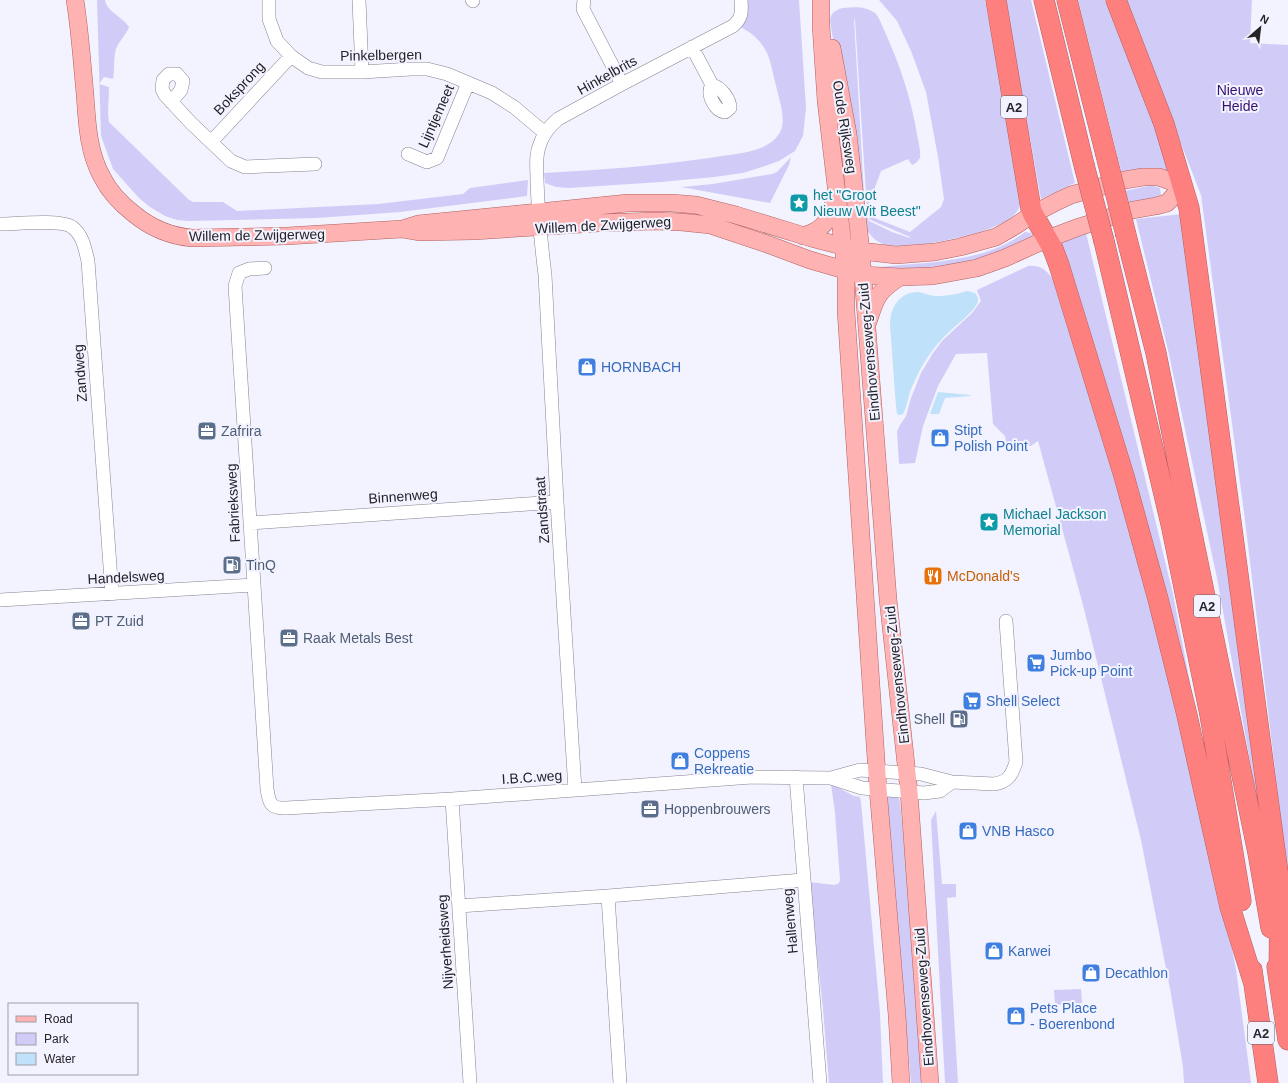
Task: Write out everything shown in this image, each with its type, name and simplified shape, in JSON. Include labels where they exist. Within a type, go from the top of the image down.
[{"type":"highway","name":"A2","points":[[996,0],[1032,214]]},
{"type":"highway","name":"A2","points":[[1044,0],[1170,516],[1209,707],[1235,860],[1268,1083]]},
{"type":"highway","name":"A2","points":[[1067,0],[1156,353],[1258,854],[1280,979],[1288,1040]]},
{"type":"highway","name":"A2","points":[[1116,0],[1164,124],[1189,208],[1280,888],[1280,979]]},
{"type":"highway","points":[[1032,214],[1047,239]]},
{"type":"highway","name":"A2","points":[[1047,239],[1059,265],[1082,339],[1124,476],[1156,591],[1188,719],[1230,907],[1254,984]]},
{"type":"main road","name":"Willem de Zwijgerweg","points":[[75,0],[88,137],[102,178],[115,196],[142,221],[169,234],[192,238],[286,236],[402,229],[419,232],[539,220],[628,203],[684,204],[696,205],[736,215],[803,236],[861,251]]},
{"type":"main road","name":"Willem de Zwijgerweg","points":[[78,22],[80,0]]},
{"type":"main road","name":"Oude Rijksweg","points":[[822,2],[821,26],[826,101],[843,246]]},
{"type":"main road","name":"Oude Rijksweg","points":[[822,2],[848,134],[861,251],[862,275]]},
{"type":"main road","points":[[861,251],[896,255],[935,252],[960,247],[996,237],[1032,214],[1071,196],[1131,179],[1159,177],[1183,186]]},
{"type":"main road","name":"Eindhovenseweg-Zuid","points":[[930,1083],[909,792],[889,607],[862,275],[900,277],[933,276],[976,268],[1015,254],[1047,239],[1079,227],[1134,210],[1167,203],[1183,186]]},
{"type":"main road","points":[[803,236],[817,231],[824,225],[837,195]]},
{"type":"main road","name":"Willem de Zwijgerweg","points":[[539,220],[598,223],[655,221],[710,225],[810,260],[862,275]]},
{"type":"main road","name":"Eindhovenseweg-Zuid","points":[[843,246],[846,271],[846,311],[878,771],[878,789],[897,1015],[901,1083]]},
{"type":"main road","points":[[866,329],[880,292],[888,284],[900,277]]},
{"type":"street","name":"Pinkelbergen","points":[[268,0],[270,19],[277,41],[291,56],[308,68],[322,72],[427,69],[447,74],[492,94],[514,107],[545,134]]},
{"type":"street","points":[[360,0],[362,72]]},
{"type":"street","points":[[584,0],[583,9],[622,84]]},
{"type":"street","name":"Hinkelbrits","points":[[539,220],[537,157],[539,144],[551,126],[558,119],[733,26],[739,21],[742,15],[741,0]]},
{"type":"street","points":[[692,47],[712,85]]},
{"type":"street","name":"Boksprong","points":[[211,142],[291,56]]},
{"type":"street","name":"Lijntjemeet","points":[[408,154],[427,162],[437,158],[468,83]]},
{"type":"street","points":[[171,102],[231,161],[245,167],[315,164]]},
{"type":"street","name":"Zandstraat","points":[[539,220],[545,275],[557,502],[575,790]]},
{"type":"street","name":"Zandweg","points":[[0,224],[60,223],[72,227],[83,241],[88,261],[112,594]]},
{"type":"street","name":"Fabrieksweg","points":[[265,268],[249,269],[240,273],[235,286],[267,789],[272,805]]},
{"type":"street","name":"Binnenweg","points":[[251,523],[557,502]]},
{"type":"street","name":"Handelsweg","points":[[0,600],[254,585]]},
{"type":"street","name":"I.B.C.weg","points":[[831,778],[860,770],[927,775],[952,782],[994,784],[1007,780],[1014,771],[1016,762],[1006,621]]},
{"type":"street","name":"I.B.C.weg","points":[[272,805],[279,808],[286,808],[452,799],[752,777],[831,778],[862,788],[924,793],[940,791],[952,782]]},
{"type":"street","points":[[796,777],[803,880]]},
{"type":"street","name":"Nijverheidsweg","points":[[452,799],[470,1083]]},
{"type":"street","name":"Hallenweg","points":[[459,906],[608,896],[803,880],[820,1083]]},
{"type":"street","points":[[608,896],[620,1083]]},
{"type":"green space","points":[[97,0],[105,0],[109,8],[129,27],[116,49],[113,79],[104,77],[99,83]]},
{"type":"green space","points":[[745,0],[799,0],[806,108],[803,136],[795,151],[779,161],[762,167],[743,173],[714,177],[569,188],[556,187],[545,183],[544,173],[585,171],[709,158],[750,151],[763,147],[774,140],[781,129],[783,118],[781,106],[767,52],[757,39],[739,26]]},
{"type":"green space","points":[[879,0],[985,0],[1023,197],[1017,212],[1003,223],[989,229],[952,239],[933,243],[898,246],[886,245],[879,242],[865,228],[830,22],[835,11],[840,9],[851,7],[863,8],[875,13],[881,22],[895,57],[912,108],[920,149],[920,158],[916,163],[912,165],[908,159],[881,171],[869,204],[872,217],[910,232],[941,207],[944,199],[926,92],[911,51],[897,21]],"holes":[[[854,19],[867,210],[869,219],[910,238],[892,232],[869,221],[865,211]]]},
{"type":"green space","points":[[1005,0],[1031,0],[1075,183],[1041,199]]},
{"type":"green space","points":[[1078,0],[1105,0],[1157,132],[1169,170],[1142,173],[1123,178]]},
{"type":"green space","name":"Nieuwe Heide","points":[[1125,0],[1252,0],[1250,43],[1288,45],[1288,877],[1244,512],[1201,195]]},
{"type":"green space","points":[[99,84],[109,87],[109,122],[188,199],[193,202],[223,202],[237,211],[378,204],[463,194],[470,188],[528,180],[527,196],[400,212],[317,218],[177,220],[165,216],[150,207],[139,198],[113,169],[101,136]]},
{"type":"green space","points":[[791,157],[789,165],[770,203],[681,187],[713,184],[772,174],[777,172]]},
{"type":"green space","points":[[1152,185],[1160,188],[1161,195],[1156,202],[1130,208],[1125,191]]},
{"type":"green space","points":[[1182,214],[1279,922],[1217,578],[1168,350],[1136,219]]},
{"type":"green space","points":[[1025,232],[1031,233],[1033,236],[1029,240],[961,266],[881,271],[880,267],[937,262],[974,255],[992,250]]},
{"type":"green space","points":[[1086,233],[1173,594],[1220,840],[1054,243]]},
{"type":"green space","points":[[1028,266],[1042,268],[1052,278],[1156,611],[1201,795],[1236,969],[1251,1083],[1184,1083],[1183,1067],[1171,994],[1141,840],[1083,605],[1038,441],[1031,446],[1007,447],[1005,436],[993,424],[987,353],[956,354],[938,386],[923,426],[915,463],[899,464],[897,431],[906,416],[911,398],[921,373],[933,353],[942,341],[972,313],[981,301],[977,290]]},
{"type":"green space","points":[[831,784],[854,796],[860,797],[861,802],[880,1013],[883,1083],[829,1083],[823,1009],[809,882],[835,885],[839,883],[840,880],[835,813]]},
{"type":"green space","points":[[889,796],[898,796],[900,802],[926,1083],[911,1083],[888,824],[887,799]]},
{"type":"green space","points":[[936,811],[942,884],[956,884],[956,897],[947,898],[958,1083],[945,1083],[931,820]]},
{"type":"green space","points":[[1081,989],[1082,1003],[1055,1005],[1054,990]]},
{"type":"water","points":[[967,291],[975,293],[978,298],[978,302],[972,311],[933,349],[924,362],[910,392],[903,414],[897,414],[890,325],[890,319],[894,307],[901,298],[911,293],[918,292],[932,296],[940,296],[952,295]]},
{"type":"water","points":[[938,392],[970,396],[945,398],[939,414],[930,414]]},
{"type":"place","name":"het \"Groot Nieuw Wit Beest\"","points":[[799,203]]},
{"type":"place","name":"HORNBACH","points":[[587,367]]},
{"type":"place","name":"Zafrira","points":[[207,431]]},
{"type":"place","name":"Stipt Polish Point","points":[[940,438]]},
{"type":"place","name":"Michael Jackson Memorial","points":[[989,522]]},
{"type":"place","name":"TinQ","points":[[232,565]]},
{"type":"place","name":"McDonald's","points":[[933,576]]},
{"type":"place","name":"PT Zuid","points":[[81,621]]},
{"type":"place","name":"Raak Metals Best","points":[[289,638]]},
{"type":"place","name":"Jumbo Pick-up Point","points":[[1036,663]]},
{"type":"place","name":"Shell Select","points":[[972,701]]},
{"type":"place","name":"Shell","points":[[959,719]]},
{"type":"place","name":"Coppens Rekreatie","points":[[680,761]]},
{"type":"place","name":"Hoppenbrouwers","points":[[650,809]]},
{"type":"place","name":"VNB Hasco","points":[[968,831]]},
{"type":"place","name":"Karwei","points":[[994,951]]},
{"type":"place","name":"Decathlon","points":[[1091,973]]},
{"type":"place","name":"Pets Place - Boerenbond","points":[[1016,1016]]}]
